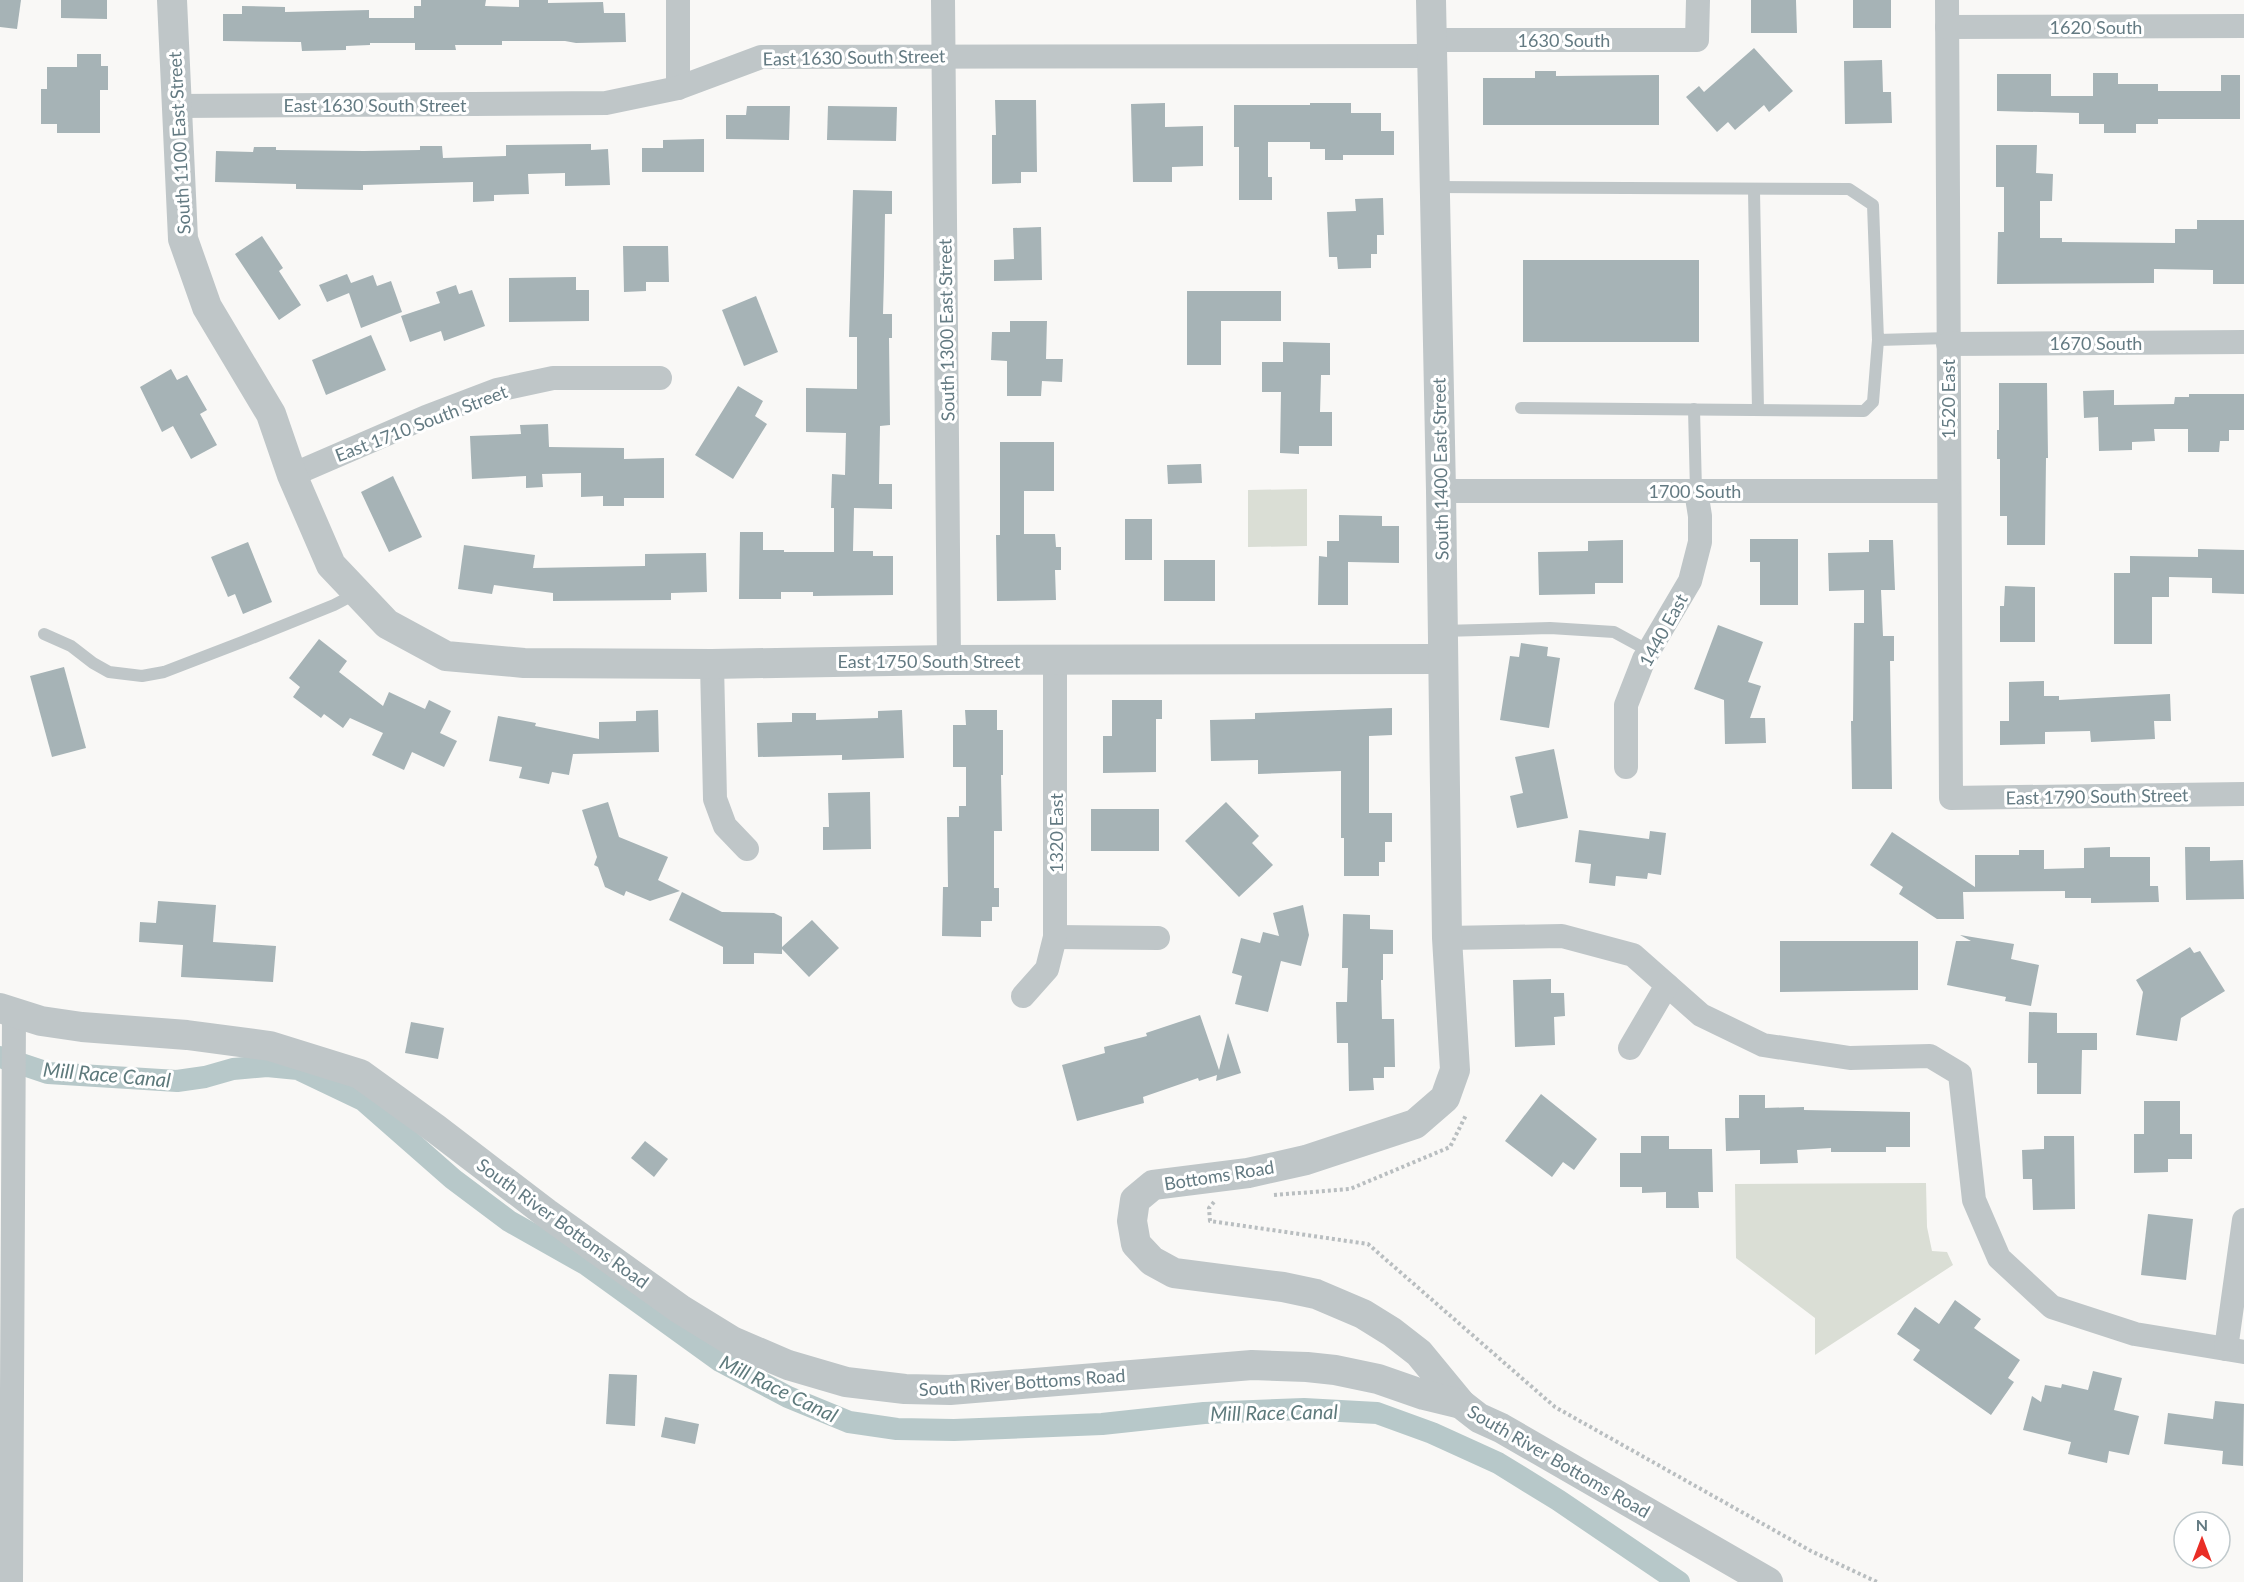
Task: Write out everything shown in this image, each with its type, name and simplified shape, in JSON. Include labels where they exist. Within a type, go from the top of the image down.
[{"type":"street","name":"South 1100 East Street","points":[[172,0],[183,239],[207,307],[271,414],[292,475],[331,565],[387,624],[420,642]]},
{"type":"street","points":[[678,0],[678,88]]},
{"type":"street","name":"South 1300 East Street","points":[[943,0],[949,660]]},
{"type":"street","name":"South 1400 East Street","points":[[1431,0],[1447,938]]},
{"type":"street","name":"1630 South","points":[[1431,48],[1697,40],[1698,0]]},
{"type":"street","name":"1520 East","points":[[1947,0],[1951,798]]},
{"type":"street","name":"1620 South","points":[[1947,27],[2244,26]]},
{"type":"street","name":"East 1630 South Street","points":[[176,106],[606,104],[678,88],[761,57],[1431,48]]},
{"type":"street","name":"1670 South","points":[[1948,341],[2244,342]]},
{"type":"street","name":"East 1710 South Street","points":[[292,475],[426,417],[497,390],[553,378],[660,378]]},
{"type":"street","name":"1700 South","points":[[1441,491],[1948,491]]},
{"type":"street","name":"1440 East","points":[[1626,767],[1626,705],[1649,651],[1690,581],[1700,542],[1700,516],[1696,491]]},
{"type":"street","name":"East 1750 South Street","points":[[420,642],[446,656],[524,663],[712,664],[949,660],[1055,661],[1442,645]]},
{"type":"street","name":"1320 East","points":[[1023,996],[1047,969],[1055,937],[1055,661]]},
{"type":"street","points":[[712,664],[715,799],[724,826],[747,849]]},
{"type":"street","name":"East 1790 South Street","points":[[1951,798],[2244,794]]},
{"type":"street","points":[[1447,938],[1562,936],[1633,955],[1701,1015],[1763,1046],[1850,1058],[1930,1056],[1960,1074],[1974,1200],[1999,1258],[2052,1307],[2135,1334],[2235,1350],[2244,1220]]},
{"type":"street","points":[[1055,937],[1158,938]]},
{"type":"street","name":"Bottoms Road","points":[[1447,938],[1455,1070],[1445,1098],[1415,1124],[1306,1160],[1248,1173],[1153,1185],[1135,1200],[1132,1221],[1136,1244],[1152,1261],[1174,1273],[1305,1292],[1332,1300],[1364,1314],[1419,1353],[1461,1404]]},
{"type":"street","points":[[1630,1048],[1667,985]]},
{"type":"street","points":[[7,1011],[14,1057],[11,1582]]},
{"type":"street","name":"South River Bottoms Road","points":[[7,1011],[41,1021],[82,1027],[187,1035],[270,1046],[360,1074],[546,1213],[706,1326],[769,1358],[846,1382],[905,1389],[950,1390],[1252,1365],[1335,1370],[1378,1379],[1424,1395],[1461,1404],[1479,1418],[1501,1428],[1768,1582]]},
{"type":"lane","points":[[1434,187],[1849,189],[1873,205],[1878,340],[1873,402],[1864,411],[1521,408]]},
{"type":"lane","points":[[1754,190],[1758,410]]},
{"type":"lane","points":[[1878,340],[1948,341]]},
{"type":"lane","points":[[1694,409],[1696,491]]},
{"type":"lane","points":[[44,634],[70,646],[109,672],[142,676],[164,672],[242,642],[334,605],[357,593]]},
{"type":"lane","points":[[1442,645],[1550,628],[1614,632],[1649,651]]},
{"type":"path","points":[[1272,1195],[1350,1189],[1450,1147],[1469,1107]]},
{"type":"path","points":[[1217,1199],[1209,1208],[1210,1221],[1368,1244],[1555,1407],[1811,1551],[1877,1582]]},
{"type":"shaded area","points":[[1307,489],[1307,546],[1248,547],[1248,490]]},
{"type":"shaded area","points":[[1926,1183],[1927,1227],[1932,1251],[1947,1252],[1953,1265],[1815,1355],[1815,1318],[1736,1258],[1735,1184]]},
{"type":"building","points":[[0,0],[21,0],[17,29],[0,27]]},
{"type":"building","points":[[61,0],[107,0],[107,19],[61,18]]},
{"type":"building","points":[[421,0],[486,0],[485,6],[519,7],[519,0],[548,0],[548,3],[603,2],[604,13],[625,13],[626,42],[502,41],[502,45],[455,45],[456,50],[415,50],[415,43],[370,43],[370,45],[346,46],[346,50],[302,51],[301,42],[223,41],[223,14],[242,14],[242,6],[285,7],[285,12],[369,10],[369,18],[414,18],[414,6],[421,6]]},
{"type":"building","points":[[1751,0],[1796,0],[1797,33],[1751,33]]},
{"type":"building","points":[[1853,0],[1891,0],[1891,28],[1853,28]]},
{"type":"building","points":[[1754,48],[1793,91],[1769,112],[1764,105],[1735,130],[1728,122],[1717,132],[1686,97],[1699,86],[1704,92]]},
{"type":"building","points":[[77,54],[101,54],[101,66],[108,66],[108,90],[100,90],[100,133],[57,133],[57,124],[41,124],[41,89],[47,89],[47,67],[77,67]]},
{"type":"building","points":[[1882,60],[1883,92],[1891,92],[1892,123],[1845,124],[1844,61]]},
{"type":"building","points":[[1535,71],[1556,71],[1556,76],[1659,75],[1659,125],[1483,125],[1483,78],[1535,78]]},
{"type":"building","points":[[2093,73],[2118,73],[2118,84],[2158,84],[2158,91],[2221,91],[2221,75],[2240,75],[2240,119],[2158,119],[2158,124],[2136,124],[2136,133],[2104,133],[2104,124],[2079,124],[2079,113],[1997,111],[1997,74],[2051,74],[2051,96],[2093,96]]},
{"type":"building","points":[[995,100],[1036,100],[1037,172],[1021,172],[1021,183],[992,184],[992,135],[996,135]]},
{"type":"building","points":[[1165,103],[1165,127],[1203,126],[1203,166],[1172,167],[1172,182],[1133,182],[1131,104]]},
{"type":"building","points":[[1310,103],[1351,103],[1351,113],[1381,113],[1381,131],[1394,131],[1394,155],[1343,155],[1343,160],[1325,160],[1325,149],[1310,149],[1310,142],[1268,142],[1268,177],[1272,177],[1272,200],[1239,200],[1239,147],[1234,147],[1234,105],[1310,105]]},
{"type":"building","points":[[747,106],[790,106],[789,140],[726,139],[726,115],[746,115]]},
{"type":"building","points":[[828,106],[897,107],[896,141],[827,140]]},
{"type":"building","points":[[704,139],[704,172],[642,172],[642,148],[663,148],[663,140]]},
{"type":"building","points":[[591,144],[591,150],[608,149],[610,185],[565,186],[565,173],[528,174],[529,194],[494,195],[494,201],[473,202],[473,182],[363,185],[363,190],[296,189],[296,184],[215,182],[216,151],[253,152],[254,147],[276,147],[276,150],[364,151],[420,150],[420,146],[442,146],[443,158],[506,156],[506,145]]},
{"type":"building","points":[[1996,145],[2037,145],[2036,173],[2053,174],[2052,201],[2040,201],[2040,238],[2062,238],[2062,242],[2175,243],[2175,229],[2197,229],[2197,220],[2244,220],[2244,284],[2213,284],[2213,270],[2154,269],[2154,283],[1997,284],[1998,232],[2004,232],[2004,187],[1996,187]]},
{"type":"building","points":[[853,190],[892,191],[892,214],[885,214],[883,314],[892,314],[892,338],[889,338],[890,425],[880,426],[879,484],[892,484],[892,509],[854,508],[853,551],[873,551],[873,556],[893,556],[893,595],[813,596],[813,592],[781,592],[781,599],[739,599],[740,532],[763,532],[763,550],[834,552],[834,508],[831,508],[832,474],[845,475],[846,433],[806,432],[806,388],[857,389],[857,337],[849,337]]},
{"type":"building","points":[[1383,198],[1384,235],[1377,235],[1377,254],[1371,254],[1371,268],[1338,269],[1337,257],[1329,257],[1327,212],[1356,211],[1355,199]]},
{"type":"building","points":[[1041,227],[1042,280],[994,281],[994,260],[1014,259],[1013,228]]},
{"type":"building","points":[[262,236],[283,268],[279,271],[301,305],[279,320],[235,254]]},
{"type":"building","points":[[623,246],[668,246],[669,282],[646,282],[646,291],[624,292]]},
{"type":"building","points":[[1523,260],[1699,260],[1699,342],[1523,342]]},
{"type":"building","points":[[347,274],[351,283],[373,275],[377,286],[391,281],[402,312],[361,328],[349,293],[327,302],[319,285]]},
{"type":"building","points":[[576,277],[576,290],[589,290],[589,321],[509,322],[509,278]]},
{"type":"building","points":[[456,285],[459,294],[472,290],[485,326],[444,341],[441,331],[410,342],[401,316],[440,303],[436,292]]},
{"type":"building","points":[[1187,291],[1281,291],[1281,321],[1221,321],[1221,365],[1187,365]]},
{"type":"building","points":[[756,296],[778,352],[744,366],[722,310]]},
{"type":"building","points":[[1010,321],[1047,321],[1046,359],[1063,359],[1062,382],[1042,381],[1041,396],[1007,396],[1007,361],[991,360],[992,332],[1010,332]]},
{"type":"building","points":[[371,335],[386,370],[326,395],[312,360]]},
{"type":"building","points":[[1283,342],[1330,343],[1330,375],[1321,375],[1320,412],[1332,412],[1332,446],[1299,446],[1299,454],[1280,453],[1281,392],[1262,392],[1262,362],[1283,362]]},
{"type":"building","points":[[171,369],[177,380],[187,375],[207,410],[200,414],[217,445],[191,459],[173,426],[162,432],[140,387]]},
{"type":"building","points":[[1999,383],[2047,383],[2048,458],[2046,458],[2045,545],[2007,545],[2007,516],[2000,516],[2000,459],[1997,459]]},
{"type":"building","points":[[738,386],[763,401],[755,416],[767,424],[733,479],[695,455]]},
{"type":"building","points":[[2114,390],[2114,405],[2174,404],[2175,397],[2189,397],[2189,394],[2244,394],[2244,430],[2229,430],[2229,441],[2220,441],[2219,452],[2188,452],[2188,429],[2154,429],[2155,441],[2132,442],[2132,450],[2099,451],[2098,417],[2084,418],[2083,391]]},
{"type":"building","points":[[548,424],[549,447],[624,448],[624,459],[664,458],[664,498],[624,498],[624,506],[603,506],[603,496],[581,497],[581,473],[542,474],[543,487],[526,488],[526,476],[472,479],[470,436],[521,434],[520,425]]},
{"type":"building","points":[[1000,442],[1054,442],[1054,491],[1024,491],[1024,534],[1055,534],[1056,547],[1061,547],[1061,570],[1055,570],[1056,600],[997,601],[996,535],[1000,535]]},
{"type":"building","points":[[1201,464],[1202,483],[1168,484],[1167,465]]},
{"type":"building","points":[[393,476],[422,537],[389,552],[361,492]]},
{"type":"building","points":[[1339,515],[1382,516],[1382,526],[1399,526],[1399,563],[1348,562],[1348,605],[1318,605],[1319,556],[1327,557],[1327,541],[1339,541]]},
{"type":"building","points":[[1125,519],[1152,519],[1152,560],[1125,560]]},
{"type":"building","points":[[1750,539],[1798,539],[1798,605],[1760,605],[1760,562],[1750,562]]},
{"type":"building","points":[[1623,540],[1623,583],[1595,583],[1595,594],[1539,595],[1538,552],[1588,551],[1588,541]]},
{"type":"building","points":[[1869,540],[1893,540],[1895,590],[1881,590],[1883,636],[1894,636],[1894,661],[1890,661],[1892,789],[1852,789],[1851,721],[1853,721],[1854,623],[1864,623],[1864,590],[1829,591],[1828,553],[1869,552]]},
{"type":"building","points":[[248,542],[272,602],[243,614],[235,594],[228,597],[211,557]]},
{"type":"building","points":[[464,545],[535,555],[533,568],[645,566],[645,554],[706,553],[707,592],[671,593],[671,600],[553,601],[553,593],[494,585],[492,594],[458,589]]},
{"type":"building","points":[[2198,549],[2244,550],[2244,594],[2212,593],[2212,578],[2169,577],[2169,597],[2152,597],[2152,644],[2114,644],[2114,573],[2130,573],[2130,556],[2198,557]]},
{"type":"building","points":[[1164,560],[1215,560],[1215,601],[1164,601]]},
{"type":"building","points":[[2005,586],[2035,587],[2035,642],[2000,642],[2000,606],[2004,606]]},
{"type":"building","points":[[1718,625],[1763,642],[1748,682],[1761,686],[1750,718],[1765,718],[1766,743],[1725,744],[1724,700],[1694,689]]},
{"type":"building","points":[[319,639],[347,661],[339,672],[383,706],[389,692],[425,709],[429,700],[451,711],[440,733],[457,741],[444,767],[412,752],[404,770],[372,755],[383,733],[350,718],[343,728],[324,714],[321,718],[293,697],[300,687],[289,678]]},
{"type":"building","points":[[1521,643],[1548,647],[1547,656],[1560,658],[1549,728],[1500,720],[1510,656],[1519,657]]},
{"type":"building","points":[[64,667],[86,748],[52,757],[30,676]]},
{"type":"building","points":[[2044,681],[2044,696],[2059,696],[2059,700],[2170,694],[2171,721],[2154,721],[2155,739],[2091,742],[2090,731],[2045,732],[2045,744],[2000,745],[2000,721],[2009,721],[2009,682]]},
{"type":"building","points":[[1112,700],[1162,700],[1162,719],[1156,719],[1156,772],[1103,773],[1103,736],[1112,736]]},
{"type":"building","points":[[1392,708],[1392,735],[1369,736],[1369,813],[1392,813],[1392,842],[1385,842],[1385,862],[1379,862],[1379,876],[1344,876],[1344,838],[1341,838],[1341,771],[1258,774],[1258,760],[1211,761],[1210,720],[1255,719],[1255,713]]},
{"type":"building","points":[[658,710],[659,752],[573,754],[569,775],[552,772],[549,784],[519,778],[522,767],[489,761],[498,716],[599,739],[599,722],[636,721],[636,711]]},
{"type":"building","points":[[902,710],[904,758],[842,760],[842,755],[758,757],[757,723],[792,722],[792,713],[816,713],[816,720],[878,718],[878,711]]},
{"type":"building","points":[[965,710],[997,710],[997,730],[1003,730],[1002,831],[994,831],[994,888],[999,888],[999,907],[992,907],[992,921],[981,921],[981,937],[942,936],[943,887],[948,887],[947,817],[959,817],[959,806],[966,806],[966,767],[953,767],[953,725],[966,725]]},
{"type":"building","points":[[1554,749],[1568,818],[1517,828],[1510,796],[1523,793],[1515,757]]},
{"type":"building","points":[[870,792],[871,849],[823,850],[823,827],[829,827],[828,793]]},
{"type":"building","points":[[608,802],[619,837],[668,857],[658,880],[680,891],[650,901],[626,891],[624,896],[605,887],[598,867],[594,865],[597,857],[582,810]]},
{"type":"building","points":[[1226,802],[1259,836],[1252,843],[1273,865],[1239,897],[1185,841]]},
{"type":"building","points":[[1091,809],[1159,809],[1159,851],[1091,851]]},
{"type":"building","points":[[1579,830],[1649,839],[1650,831],[1666,833],[1661,875],[1648,873],[1647,879],[1616,876],[1615,886],[1589,883],[1591,864],[1575,862]]},
{"type":"building","points":[[1892,832],[1975,887],[1975,855],[2019,855],[2019,850],[2044,850],[2044,869],[2084,868],[2084,848],[2110,847],[2110,857],[2150,857],[2150,886],[2158,886],[2159,902],[2091,903],[2091,898],[2065,898],[2065,891],[1963,892],[1964,919],[1937,919],[1899,894],[1903,887],[1870,865]]},
{"type":"building","points":[[2185,847],[2210,847],[2210,861],[2243,860],[2244,899],[2186,900]]},
{"type":"building","points":[[682,892],[722,912],[774,913],[782,917],[782,947],[812,920],[839,948],[809,977],[782,949],[782,954],[754,953],[754,964],[723,964],[723,947],[669,920]]},
{"type":"building","points":[[158,901],[216,905],[213,942],[276,946],[273,982],[181,977],[183,945],[139,942],[140,922],[156,923]]},
{"type":"building","points":[[1303,905],[1309,935],[1301,966],[1281,961],[1268,1012],[1235,1004],[1242,976],[1232,973],[1241,938],[1260,943],[1263,932],[1279,936],[1273,913]]},
{"type":"building","points":[[1343,914],[1370,915],[1370,929],[1393,930],[1393,954],[1383,954],[1383,980],[1381,980],[1382,1019],[1394,1019],[1395,1067],[1384,1067],[1384,1078],[1373,1078],[1374,1090],[1349,1091],[1348,1043],[1337,1043],[1336,1002],[1347,1002],[1348,968],[1342,968]]},
{"type":"building","points":[[1960,935],[2014,944],[2011,959],[2039,965],[2031,1006],[2005,1001],[2006,997],[1947,985],[1956,941],[1971,941]]},
{"type":"building","points":[[1780,941],[1918,941],[1918,990],[1780,992]]},
{"type":"building","points":[[2190,947],[2194,953],[2200,951],[2225,991],[2181,1018],[2177,1041],[2136,1035],[2143,992],[2136,980]]},
{"type":"building","points":[[1551,979],[1551,993],[1564,993],[1565,1016],[1554,1017],[1555,1045],[1515,1047],[1513,980]]},
{"type":"building","points":[[2029,1012],[2057,1013],[2057,1033],[2097,1033],[2097,1050],[2082,1050],[2081,1094],[2037,1094],[2037,1063],[2028,1063]]},
{"type":"building","points":[[1200,1015],[1219,1070],[1228,1033],[1241,1073],[1216,1081],[1217,1075],[1199,1081],[1198,1078],[1143,1097],[1144,1103],[1077,1121],[1062,1065],[1105,1053],[1104,1047],[1147,1036],[1146,1033]]},
{"type":"building","points":[[411,1022],[444,1028],[438,1059],[405,1053]]},
{"type":"building","points":[[1541,1094],[1597,1139],[1574,1170],[1563,1162],[1552,1177],[1505,1141]]},
{"type":"building","points":[[1739,1095],[1765,1095],[1765,1108],[1804,1107],[1804,1110],[1910,1112],[1910,1147],[1886,1147],[1886,1152],[1831,1152],[1831,1148],[1797,1150],[1798,1163],[1760,1164],[1760,1150],[1726,1151],[1725,1118],[1739,1118]]},
{"type":"building","points":[[2144,1101],[2180,1101],[2180,1134],[2192,1134],[2192,1159],[2168,1159],[2168,1172],[2134,1173],[2134,1134],[2144,1134]]},
{"type":"building","points":[[1641,1136],[1669,1136],[1669,1149],[1712,1149],[1713,1192],[1698,1192],[1699,1208],[1666,1208],[1666,1192],[1642,1193],[1642,1187],[1620,1187],[1620,1153],[1641,1153]]},
{"type":"building","points":[[2044,1136],[2074,1136],[2075,1209],[2033,1210],[2032,1179],[2023,1179],[2022,1150],[2044,1149]]},
{"type":"building","points":[[645,1141],[668,1159],[654,1177],[631,1158]]},
{"type":"building","points":[[2148,1214],[2193,1219],[2186,1280],[2141,1275]]},
{"type":"building","points":[[1955,1300],[1981,1319],[1974,1328],[2020,1360],[2008,1378],[2014,1382],[1991,1415],[1913,1360],[1920,1350],[1897,1334],[1915,1307],[1939,1324]]},
{"type":"building","points":[[2093,1371],[2122,1378],[2114,1410],[2139,1416],[2129,1455],[2109,1451],[2107,1463],[2068,1454],[2071,1442],[2023,1430],[2032,1396],[2041,1402],[2045,1385],[2061,1388],[2062,1384],[2088,1390]]},
{"type":"building","points":[[609,1374],[637,1375],[635,1426],[606,1424]]},
{"type":"building","points":[[2215,1401],[2244,1404],[2243,1466],[2222,1464],[2223,1451],[2164,1444],[2168,1413],[2213,1419]]},
{"type":"building","points":[[665,1417],[699,1424],[695,1444],[661,1437]]},
{"type":"waterway","name":"Mill Race Canal","points":[[0,1057],[48,1073],[177,1081],[205,1077],[233,1069],[267,1066],[298,1069],[363,1100],[453,1179],[509,1221],[587,1265],[720,1361],[788,1397],[849,1422],[897,1429],[954,1430],[1102,1424],[1204,1413],[1304,1409],[1377,1413],[1432,1433],[1498,1463],[1558,1500],[1679,1582]]}]
